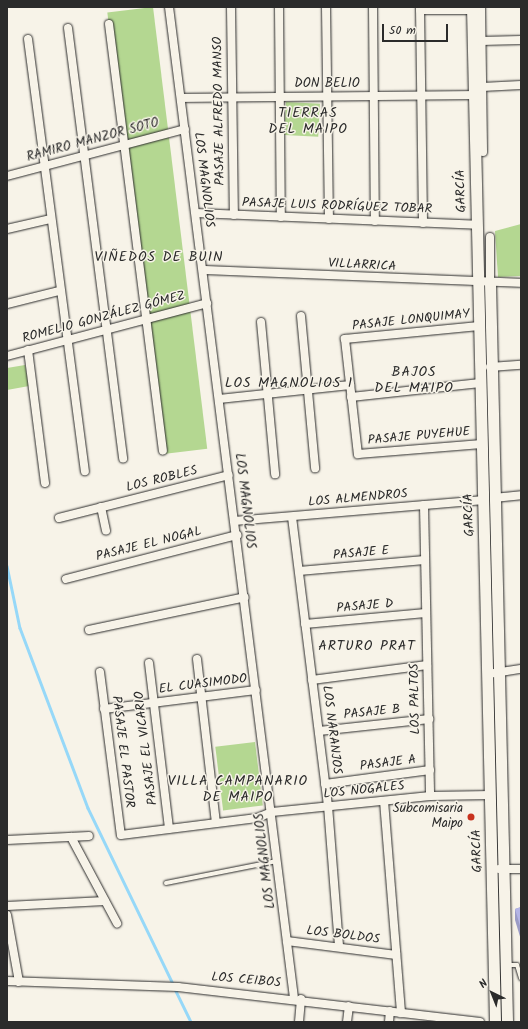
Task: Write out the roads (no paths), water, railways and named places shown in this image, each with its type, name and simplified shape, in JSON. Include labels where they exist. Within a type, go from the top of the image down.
[{"type":"street","name":"LOS MAGNOLIOS","points":[[169,7],[245,597],[287,941],[298,999],[299,1022]]},
{"type":"street","name":"PASAJE ALFREDO MANSO","points":[[231,7],[234,215]]},
{"type":"street","points":[[279,7],[281,217]]},
{"type":"street","points":[[326,7],[329,219]]},
{"type":"street","points":[[373,7],[375,221]]},
{"type":"street","points":[[423,223],[420,8],[475,8],[481,41],[483,152]]},
{"type":"street","name":"GARCÍA","points":[[475,8],[474,95],[480,383],[482,444],[489,499]]},
{"type":"street","points":[[109,24],[163,450]]},
{"type":"street","points":[[68,28],[123,458]]},
{"type":"street","points":[[28,39],[59,291],[84,471]]},
{"type":"street","points":[[481,41],[521,40]]},
{"type":"street","points":[[482,87],[521,85]]},
{"type":"street","name":"DON BELIO","points":[[181,98],[474,95]]},
{"type":"street","name":"RAMIRO MANZOR SOTO","points":[[7,176],[185,129]]},
{"type":"street","name":"PASAJE LUIS RODRÍGUEZ TOBAR","points":[[196,213],[476,225]]},
{"type":"street","points":[[7,229],[50,219]]},
{"type":"street","name":"GARCÍA","points":[[490,237],[489,499],[493,673],[504,869],[508,1022]]},
{"type":"street","name":"VILLARRICA","points":[[203,270],[478,284],[521,283]]},
{"type":"street","points":[[7,304],[59,291]]},
{"type":"street","name":"ROMELIO GONZÁLEZ GÓMEZ","points":[[7,356],[207,303]]},
{"type":"street","points":[[301,316],[315,468]]},
{"type":"street","points":[[261,322],[275,474]]},
{"type":"street","name":"PASAJE LONQUIMAY","points":[[350,385],[345,340],[479,326]]},
{"type":"street","points":[[28,350],[45,483]]},
{"type":"street","points":[[490,367],[521,365]]},
{"type":"street","points":[[219,399],[350,385],[352,397],[480,383]]},
{"type":"street","name":"PASAJE PUYEHUE","points":[[352,397],[358,454],[482,444]]},
{"type":"street","name":"LOS ROBLES","points":[[59,518],[229,475]]},
{"type":"street","name":"LOS ALMENDROS","points":[[235,521],[489,499],[521,494]]},
{"type":"street","name":"LOS PALTOS","points":[[424,505],[430,796]]},
{"type":"street","points":[[101,507],[106,530]]},
{"type":"street","name":"LOS NARANJOS","points":[[292,516],[328,806],[339,948]]},
{"type":"street","name":"PASAJE EL NOGAL","points":[[66,579],[237,535]]},
{"type":"street","name":"PASAJE E","points":[[299,571],[425,560]]},
{"type":"street","points":[[89,630],[245,597]]},
{"type":"street","name":"PASAJE D","points":[[305,624],[426,613]]},
{"type":"street","points":[[198,659],[216,823]]},
{"type":"street","name":"PASAJE EL VICARIO","points":[[148,663],[169,829]]},
{"type":"street","points":[[312,680],[428,665]]},
{"type":"street","points":[[493,673],[521,669]]},
{"type":"street","name":"PASAJE EL PASTOR","points":[[100,672],[121,835]]},
{"type":"street","name":"GARCÍA","points":[[493,673],[491,795],[495,1022]]},
{"type":"street","name":"EL CUASIMODO","points":[[104,709],[256,690]]},
{"type":"street","name":"PASAJE B","points":[[319,731],[429,719]]},
{"type":"street","name":"PASAJE A","points":[[325,784],[430,770]]},
{"type":"street","name":"LOS NOGALES","points":[[121,835],[216,823],[272,812],[430,796],[491,795]]},
{"type":"street","points":[[384,801],[401,1013]]},
{"type":"street","points":[[7,840],[90,836]]},
{"type":"street","points":[[71,837],[117,923]]},
{"type":"street","points":[[492,869],[521,869]]},
{"type":"street","points":[[7,906],[106,901]]},
{"type":"street","points":[[7,915],[19,982]]},
{"type":"street","name":"LOS BOLDOS","points":[[287,941],[396,955]]},
{"type":"street","name":"LOS CEIBOS","points":[[7,981],[175,987],[298,999],[401,1013],[432,1019],[477,1022]]},
{"type":"street","points":[[346,1022],[348,1006]]},
{"type":"street","points":[[389,1022],[390,1012]]},
{"type":"lane","points":[[166,883],[278,861]]},
{"type":"lane","points":[[506,965],[517,965],[521,978]]},
{"type":"waterway","points":[[7,566],[20,628],[88,808],[173,984]]},
{"type":"waterway","points":[[175,989],[191,1022]]},
{"type":"place","name":"Subcomisaria Maipo","points":[[471,817]]},
{"type":"district","name":"TIERRAS DEL MAIPO","points":[[308,122]]},
{"type":"district","name":"VIÑEDOS DE BUIN","points":[[159,257]]},
{"type":"district","name":"BAJOS DEL MAIPO","points":[[414,380]]},
{"type":"district","name":"LOS MAGNOLIOS 1","points":[[289,383]]},
{"type":"district","name":"ARTURO PRAT","points":[[367,646]]},
{"type":"district","name":"VILLA CAMPANARIO DE MAIPO","points":[[238,790]]}]
